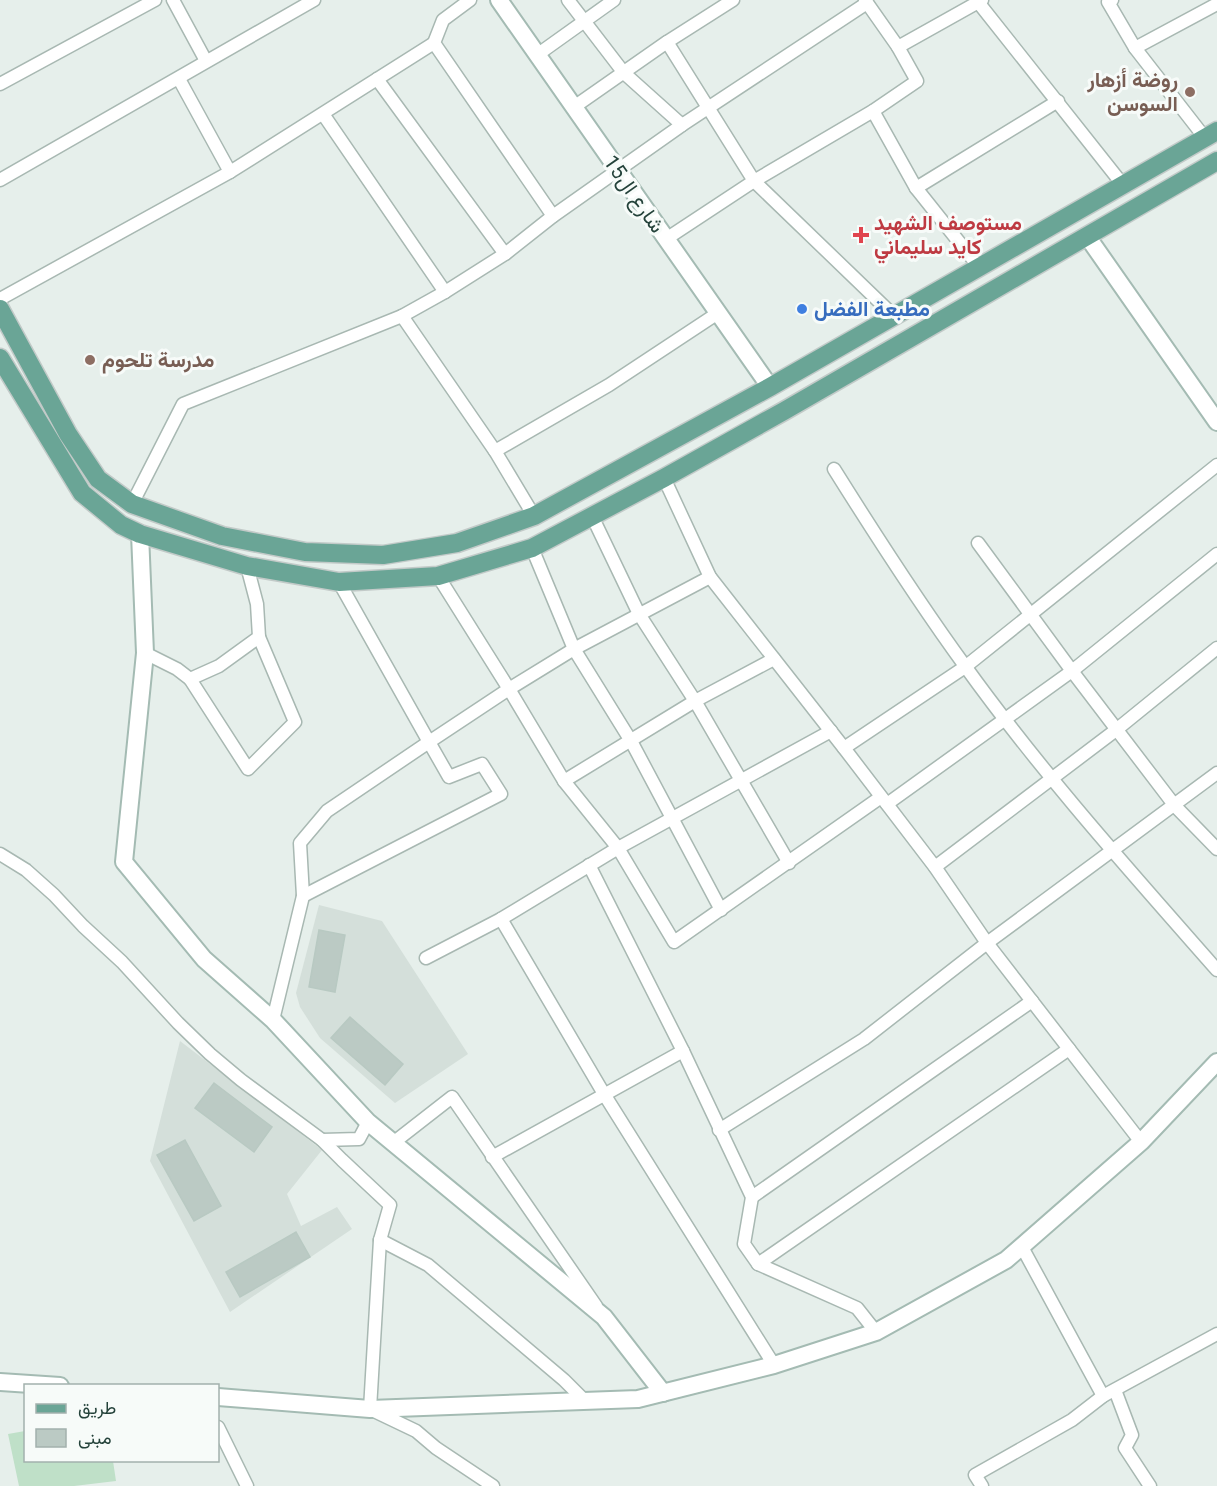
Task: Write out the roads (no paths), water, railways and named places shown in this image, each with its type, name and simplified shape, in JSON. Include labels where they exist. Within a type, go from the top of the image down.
[{"type":"main road","points":[[0,309],[68,434],[98,478],[132,504],[222,536],[305,552],[384,555],[457,543],[534,516],[770,387],[1211,134]]},
{"type":"main road","points":[[0,358],[82,493],[121,525],[140,534],[247,566],[339,582],[438,576],[532,548],[664,478],[1217,161]]},
{"type":"street","points":[[0,84],[155,0]]},
{"type":"street","points":[[173,0],[206,61]]},
{"type":"street","points":[[0,180],[314,0]]},
{"type":"street","points":[[0,299],[230,172],[323,114],[434,43],[443,20],[470,0]]},
{"type":"street","name":"شارع ال15","points":[[499,0],[770,387]]},
{"type":"street","points":[[568,0],[624,73],[682,125]]},
{"type":"street","points":[[537,55],[614,0]]},
{"type":"street","points":[[574,107],[667,42],[733,0]]},
{"type":"street","points":[[1112,0],[1108,2],[1135,48],[1211,134]]},
{"type":"street","points":[[898,47],[980,1],[1123,185]]},
{"type":"street","points":[[132,504],[183,404],[402,316],[445,292],[505,254],[554,216],[682,125],[866,2],[898,47],[917,81],[873,111],[754,182],[666,239]]},
{"type":"street","points":[[1135,48],[1217,4]]},
{"type":"street","points":[[667,42],[754,182],[894,316]]},
{"type":"street","points":[[434,43],[554,216]]},
{"type":"street","points":[[179,79],[230,172]]},
{"type":"street","points":[[377,79],[505,254]]},
{"type":"street","points":[[916,188],[1058,101]]},
{"type":"street","points":[[873,111],[916,188],[979,267]]},
{"type":"street","points":[[323,114],[445,292]]},
{"type":"street","points":[[1087,236],[1217,422]]},
{"type":"street","points":[[495,451],[609,385],[718,313]]},
{"type":"street","points":[[402,316],[495,451],[534,516]]},
{"type":"street","points":[[844,748],[965,667],[1217,465]]},
{"type":"street","points":[[834,469],[965,667],[1052,778],[1217,970]]},
{"type":"street","points":[[664,478],[710,577],[935,867],[987,943],[1141,1142]]},
{"type":"street","points":[[592,516],[639,614],[695,701],[789,863]]},
{"type":"street","points":[[140,534],[145,653],[124,862],[204,959],[273,1020],[368,1122],[604,1317]]},
{"type":"street","points":[[978,543],[1030,616],[1175,806],[1217,849]]},
{"type":"street","points":[[532,548],[574,649],[631,741],[721,910]]},
{"type":"street","points":[[438,576],[564,781],[618,848],[674,942],[1006,719],[1072,671],[1217,555]]},
{"type":"street","points":[[145,653],[177,669],[190,679],[248,769],[295,722],[259,637],[257,604],[247,566]]},
{"type":"street","points":[[273,1020],[303,896],[300,843],[327,811],[429,741],[574,649],[710,577]]},
{"type":"street","points":[[303,896],[501,794],[482,764],[449,777],[339,582]]},
{"type":"street","points":[[190,679],[219,666],[259,637]]},
{"type":"street","points":[[935,867],[1116,729],[1217,648]]},
{"type":"street","points":[[564,781],[695,701],[774,659]]},
{"type":"street","points":[[426,958],[501,918],[618,848],[831,731]]},
{"type":"street","points":[[719,1131],[864,1039],[987,943],[1217,773]]},
{"type":"street","points":[[0,854],[26,870],[54,895],[210,1054],[322,1140],[390,1205],[380,1240],[370,1409]]},
{"type":"street","points":[[590,865],[683,1051],[752,1197],[744,1244],[758,1264],[857,1308],[876,1332]]},
{"type":"street","points":[[501,918],[603,1094],[774,1365]]},
{"type":"street","points":[[752,1197],[1032,1001]]},
{"type":"street","points":[[758,1264],[1069,1049]]},
{"type":"street","points":[[492,1157],[683,1051]]},
{"type":"street","points":[[219,1397],[370,1409],[638,1399],[774,1365],[876,1332],[1006,1260],[1141,1142],[1217,1062]]},
{"type":"street","points":[[393,1143],[452,1097],[604,1317],[663,1393]]},
{"type":"street","points":[[322,1140],[358,1139],[368,1122]]},
{"type":"street","points":[[380,1240],[428,1265],[564,1380],[585,1401]]},
{"type":"street","points":[[1022,1247],[1103,1396]]},
{"type":"street","points":[[982,1486],[975,1474],[1072,1420],[1103,1396],[1217,1334]]},
{"type":"street","points":[[0,1382],[30,1384]]},
{"type":"street","points":[[1115,1390],[1132,1436],[1125,1448],[1150,1486]]},
{"type":"street","points":[[370,1409],[416,1431],[436,1448],[494,1486]]},
{"type":"street","points":[[219,1429],[247,1486]]},
{"type":"place","name":"روضة أزهار السوسن","points":[[1190,92]]},
{"type":"place","name":"مستوصف الشهيد كايد سليماني","points":[[861,235]]},
{"type":"place","name":"مطبعة الفضل","points":[[802,309]]},
{"type":"place","name":"مدرسة تلحوم","points":[[90,360]]}]
